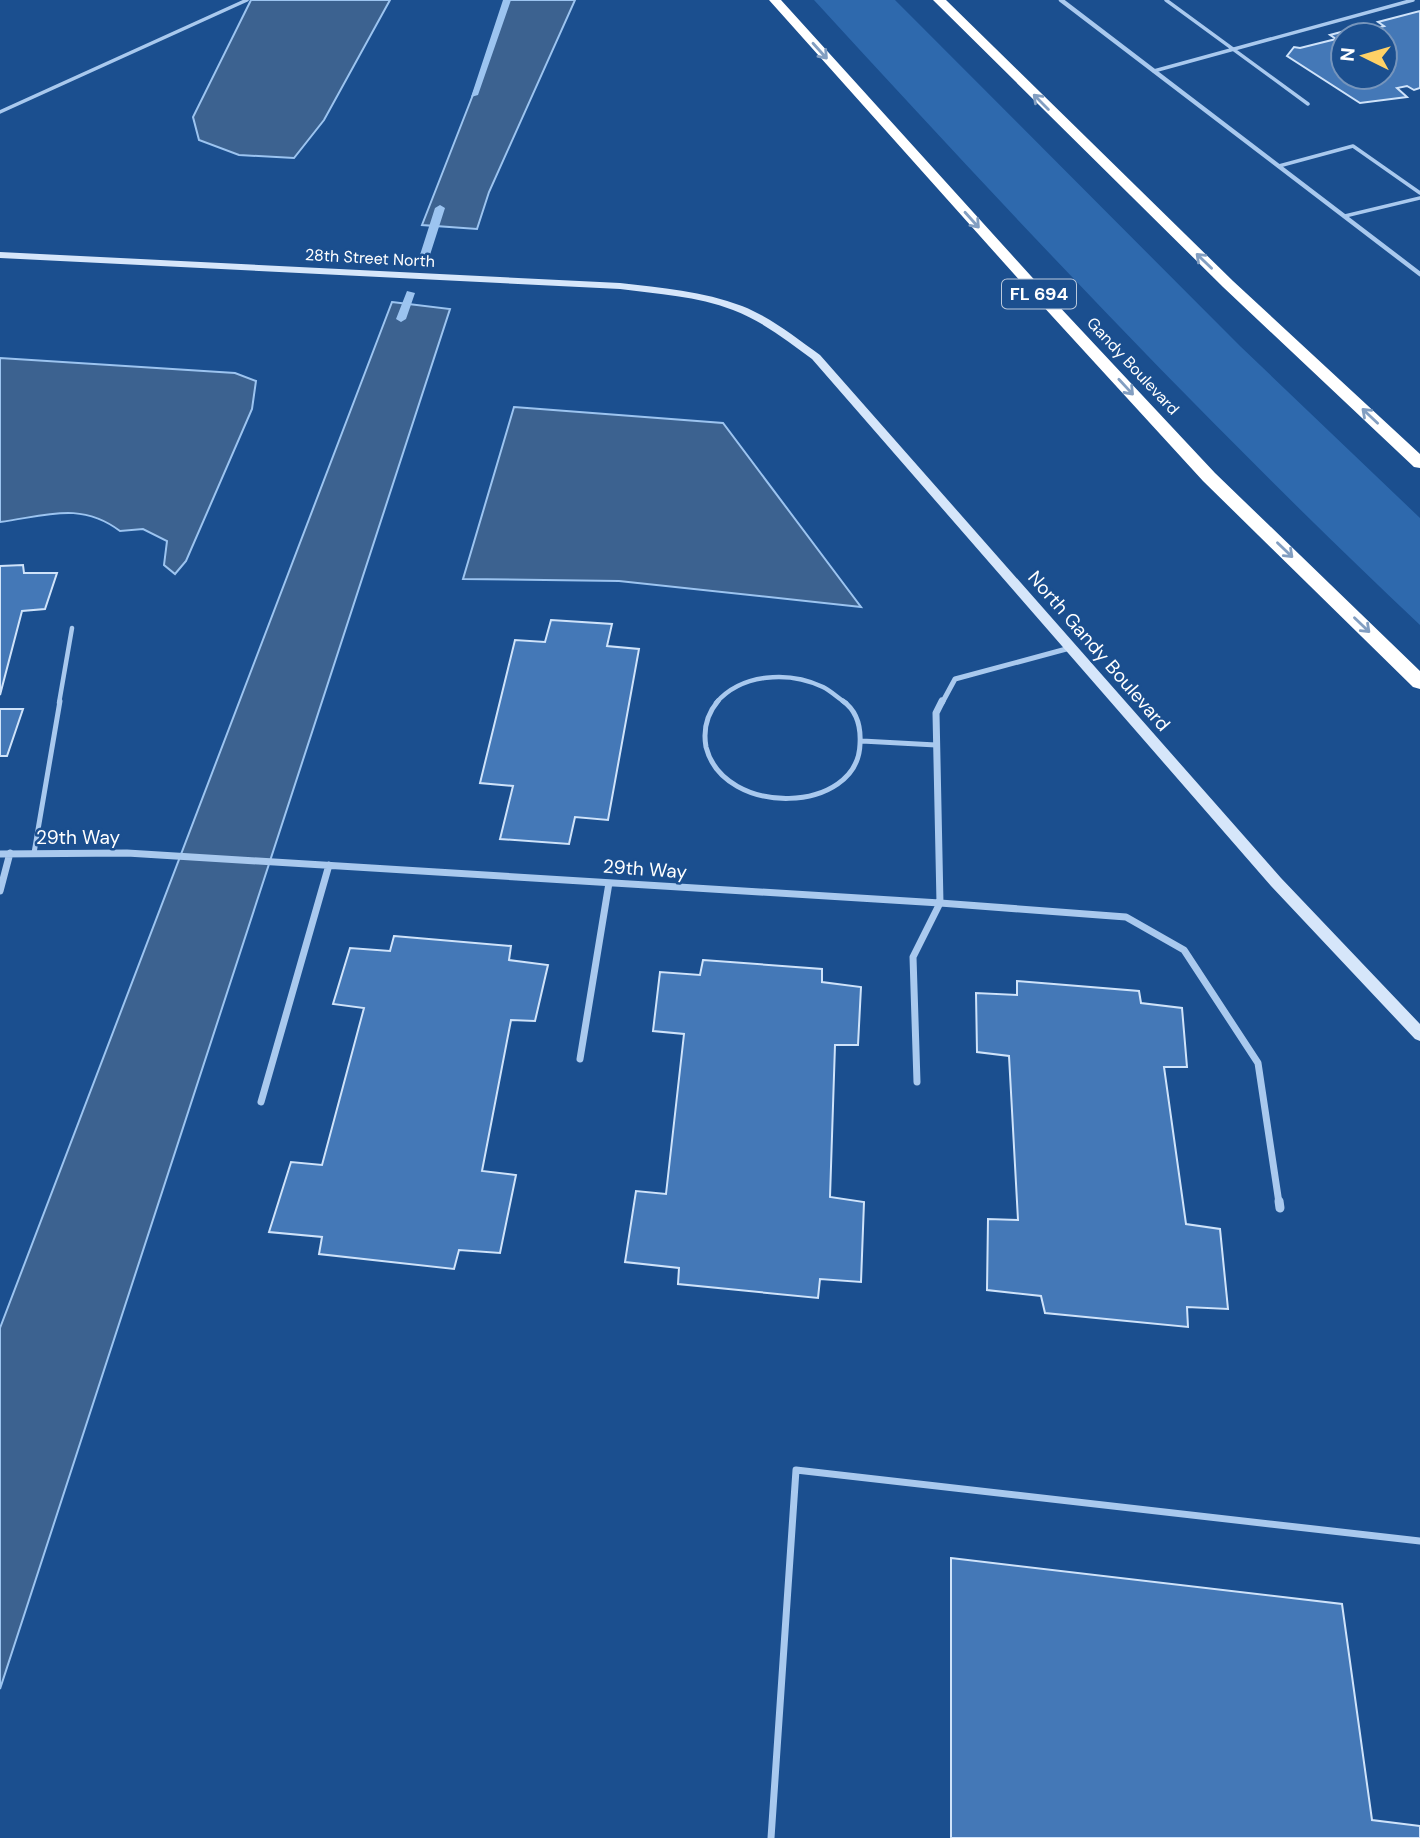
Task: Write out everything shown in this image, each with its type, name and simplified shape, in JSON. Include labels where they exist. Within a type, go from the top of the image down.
[{"type":"highway","name":"Gandy Boulevard","points":[[775,0],[1007,259],[1209,477],[1420,682]]},
{"type":"highway","points":[[939,0],[1228,285],[1420,463]]},
{"type":"street","points":[[1061,0],[1420,274]]},
{"type":"street","name":"28th Street North","points":[[0,255],[620,286],[681,293],[737,308]]},
{"type":"street","name":"North Gandy Boulevard","points":[[737,308],[782,331],[816,357],[1276,882],[1420,1034]]},
{"type":"street","points":[[917,1082],[913,957],[940,903],[936,713],[955,679],[1070,648]]},
{"type":"street","name":"29th Way","points":[[0,853],[127,853],[940,903],[1126,918],[1184,950],[1258,1063],[1280,1208]]},
{"type":"street","points":[[0,891],[10,853]]},
{"type":"street","points":[[261,1102],[329,865]]},
{"type":"street","points":[[580,1059],[609,883]]},
{"type":"lane","points":[[0,112],[247,0]]},
{"type":"lane","points":[[1166,0],[1308,104]]},
{"type":"lane","points":[[1154,71],[1413,0]]},
{"type":"lane","points":[[1279,166],[1353,146],[1420,195]]},
{"type":"lane","points":[[1345,216],[1420,195]]},
{"type":"lane","points":[[34,853],[72,628]]},
{"type":"lane","points":[[780,676],[805,679],[829,688],[847,702],[859,721],[862,741],[858,761],[845,778],[824,791],[799,799],[772,799],[747,792],[726,780],[711,762],[703,742],[705,722],[715,703],[732,689],[754,679],[780,676]]},
{"type":"lane","points":[[862,741],[936,745]]},
{"type":"lane","points":[[771,1838],[796,1470],[1420,1541]]},
{"type":"shaded area","points":[[251,0],[390,0],[324,120],[294,158],[239,155],[199,140],[193,117]]},
{"type":"shaded area","points":[[505,0],[575,0],[489,192],[477,229],[422,225],[494,41]]},
{"type":"shaded area","points":[[814,0],[895,0],[1240,346],[1420,518],[1420,625],[1341,550],[1111,318]]},
{"type":"shaded area","points":[[392,302],[450,309],[0,1689],[0,1328]]},
{"type":"shaded area","points":[[0,358],[235,373],[256,381],[252,409],[186,561],[175,574],[164,565],[167,541],[143,529],[120,531],[91,516],[77,513],[48,514],[0,522]]},
{"type":"shaded area","points":[[514,407],[723,423],[861,607],[619,581],[463,579]]},
{"type":"building","points":[[1420,11],[1420,88],[1414,90],[1407,86],[1399,88],[1399,21],[1382,21]]},
{"type":"building","points":[[1329,41],[1329,83],[1287,56],[1294,47]]},
{"type":"building","points":[[1399,90],[1407,97],[1360,103],[1341,91]]},
{"type":"building","points":[[23,565],[24,573],[57,573],[45,609],[22,611],[0,695],[0,566]]},
{"type":"building","points":[[551,620],[612,624],[607,646],[639,649],[608,820],[575,817],[569,844],[500,839],[513,786],[480,783],[515,640],[545,642]]},
{"type":"building","points":[[0,709],[23,709],[7,756],[0,756]]},
{"type":"building","points":[[394,936],[511,946],[509,960],[548,965],[535,1021],[511,1020],[482,1171],[516,1175],[500,1253],[459,1250],[454,1269],[319,1254],[322,1237],[269,1232],[291,1162],[322,1165],[364,1008],[333,1004],[350,948],[390,951]]},
{"type":"building","points":[[703,960],[822,969],[822,982],[861,987],[858,1045],[835,1045],[830,1197],[864,1202],[861,1282],[820,1279],[818,1298],[678,1284],[679,1268],[625,1262],[636,1191],[666,1194],[684,1034],[653,1031],[660,972],[700,975]]},
{"type":"building","points":[[1017,981],[1139,991],[1141,1003],[1182,1008],[1187,1067],[1164,1067],[1186,1224],[1220,1229],[1228,1309],[1187,1307],[1188,1327],[1045,1313],[1041,1296],[987,1290],[988,1219],[1018,1220],[1009,1056],[977,1052],[976,993],[1017,995]]},
{"type":"building","points":[[951,1558],[1342,1604],[1372,1820],[1420,1826],[1420,1838],[951,1838]]},
{"type":"waterway","points":[[474,95],[507,0]]},
{"type":"waterway","points":[[424,258],[440,208]]},
{"type":"waterway","points":[[401,319],[410,293]]}]
